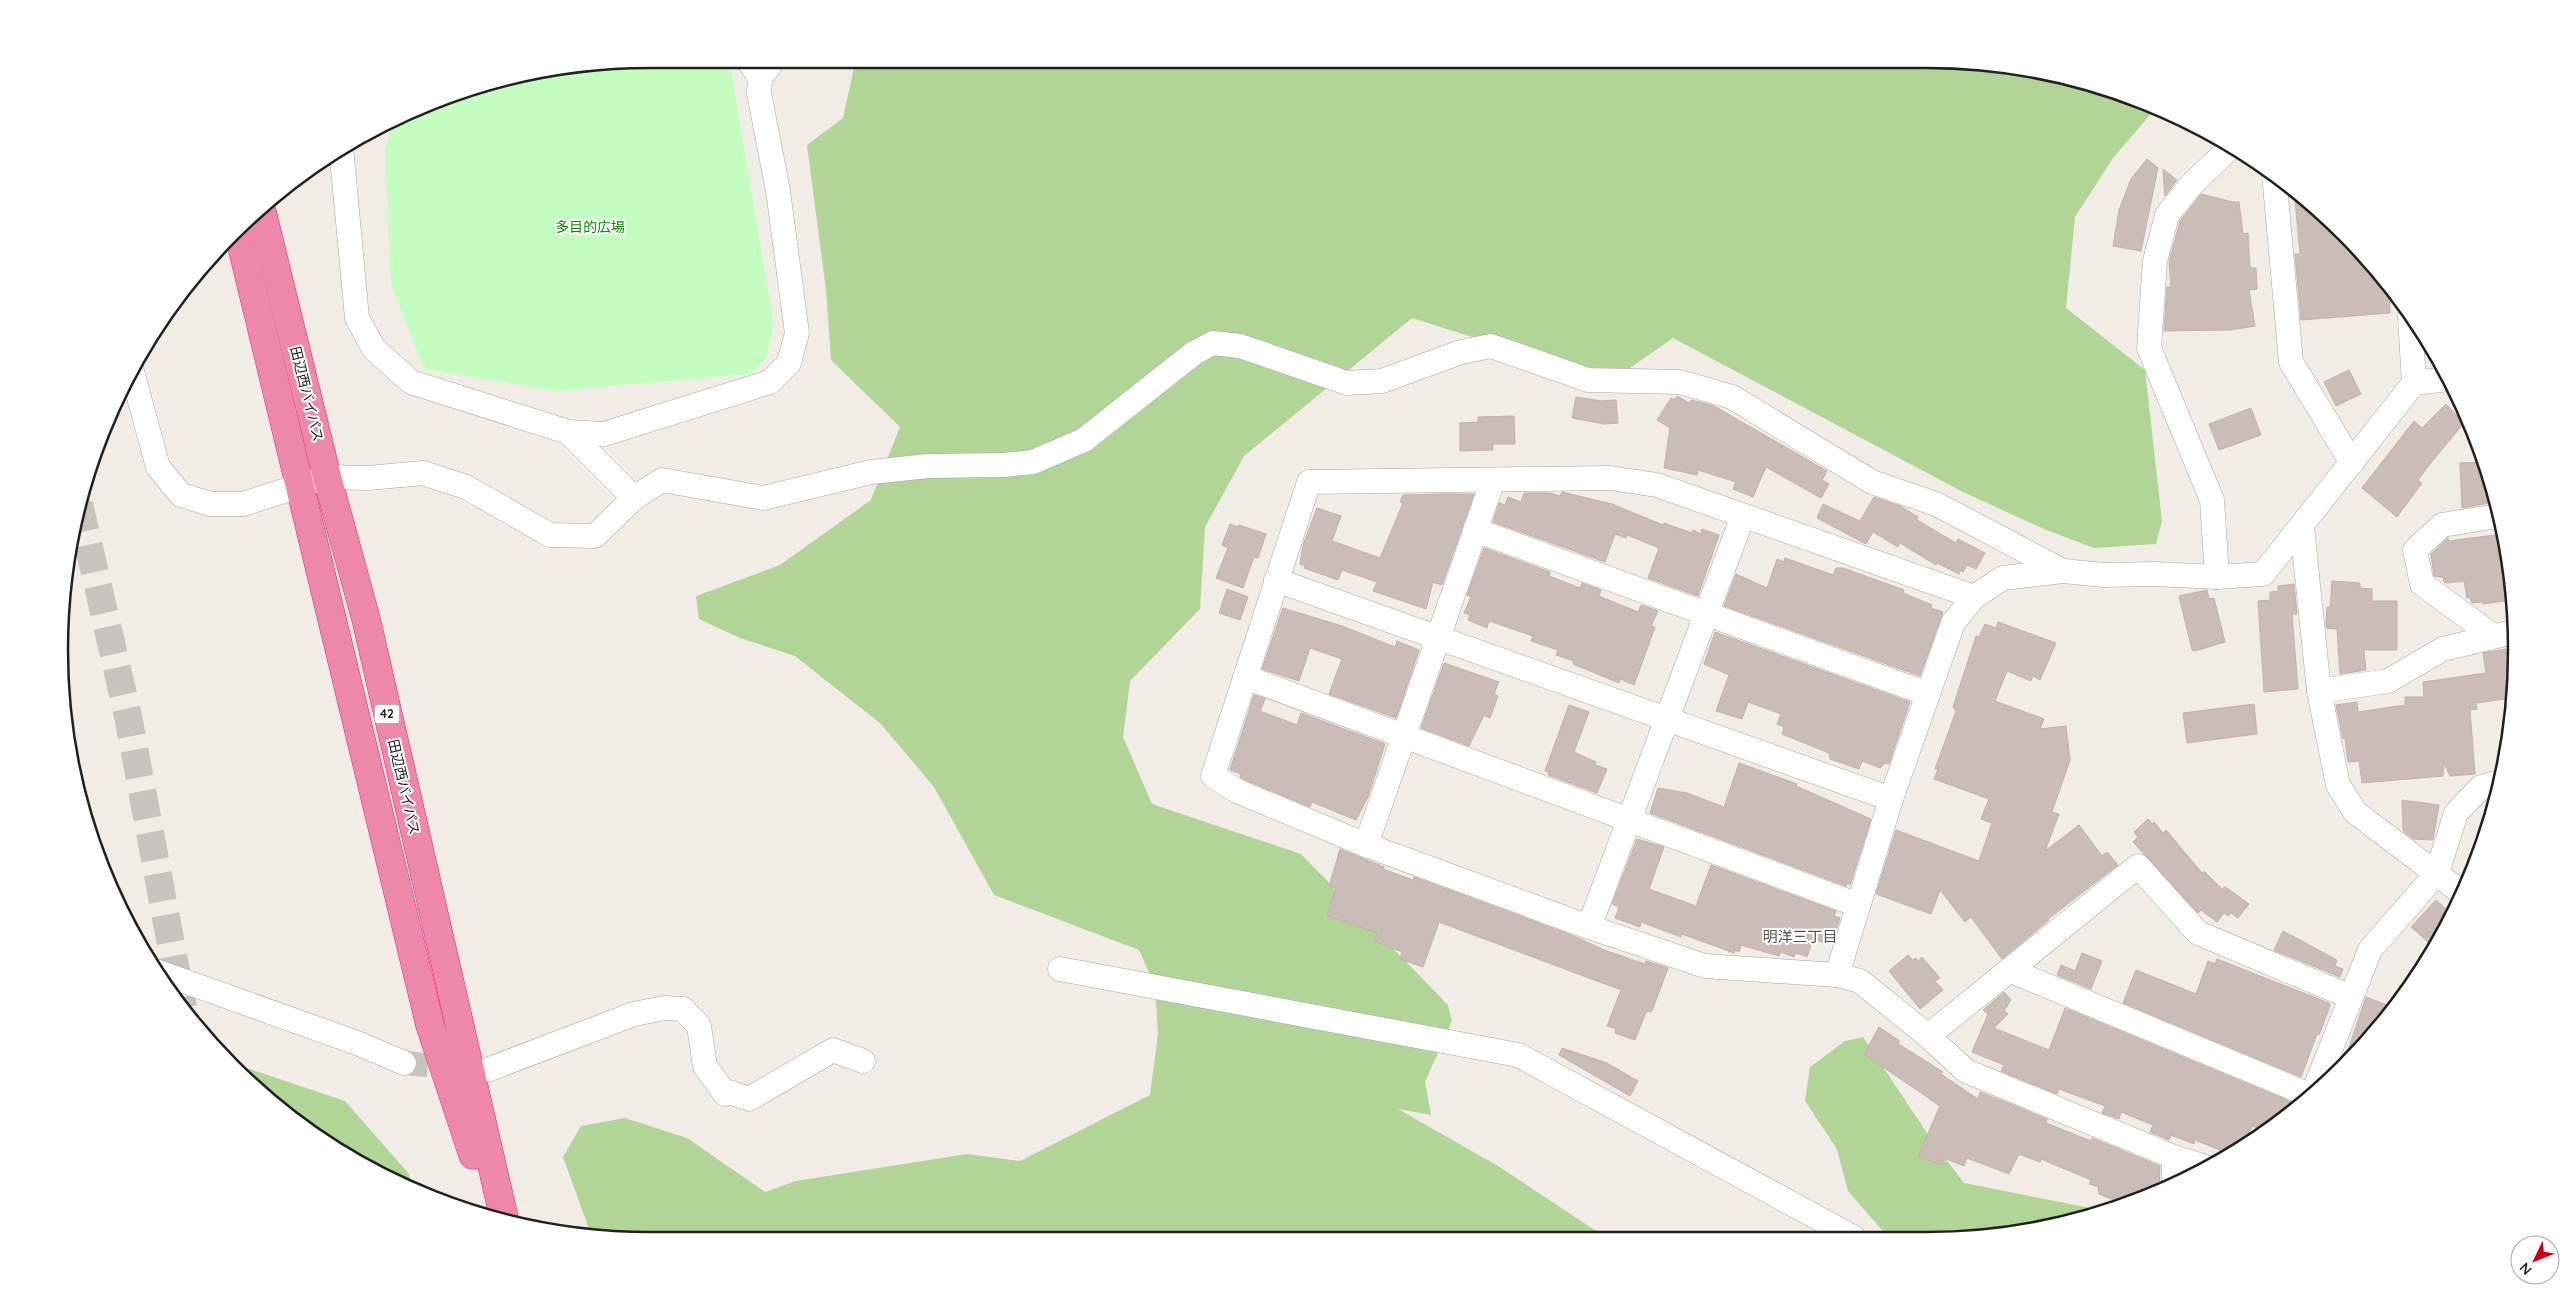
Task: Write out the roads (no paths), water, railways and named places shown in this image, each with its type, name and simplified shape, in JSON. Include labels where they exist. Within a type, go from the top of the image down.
[{"type":"highway","name":"田辺西バイパス","points":[[263,215],[327,477],[366,619],[503,1214]]},
{"type":"highway","name":"42","points":[[240,237],[298,487],[430,1025],[468,1139],[488,1210]]},
{"type":"street","points":[[342,156],[357,318],[374,349],[411,382],[568,432],[604,434],[770,382],[790,362],[796,333],[778,191],[754,69]]},
{"type":"street","points":[[2216,576],[2212,500],[2149,348],[2155,261],[2167,214],[2191,185],[2226,152]]},
{"type":"street","points":[[2275,184],[2291,362],[2352,463]]},
{"type":"street","points":[[1837,975],[1891,799],[1952,623],[1974,597],[2003,578],[2063,571],[2104,575],[2216,576],[2263,574],[2414,383],[2411,329]]},
{"type":"street","points":[[134,380],[158,467],[181,494],[210,504],[243,504],[327,477],[368,478],[422,473],[466,487],[550,536],[595,536],[634,498],[662,480],[763,498],[871,472],[928,466],[1004,465],[1033,462],[1084,440],[1194,353],[1213,343],[1240,346],[1348,384],[1382,381],[1461,352],[1491,346],[1588,380],[1680,382],[1732,397],[1872,482],[1936,504],[2063,571]]},
{"type":"street","points":[[2414,383],[2441,381]]},
{"type":"street","points":[[568,432],[634,498]]},
{"type":"street","points":[[1974,597],[1657,485],[1610,478],[1309,482],[1213,776],[1237,791],[1366,845],[1589,927],[1705,966],[1837,975],[1860,981],[1928,1036],[1966,1071],[2174,1157],[2197,1164]]},
{"type":"street","points":[[1366,845],[1493,480]]},
{"type":"street","points":[[1589,927],[1743,516]]},
{"type":"street","points":[[2492,517],[2442,525],[2415,550],[2422,584],[2503,634]]},
{"type":"street","points":[[2302,527],[2319,691],[2338,784],[2355,812],[2456,888]]},
{"type":"street","points":[[1475,530],[1928,694]]},
{"type":"street","points":[[1276,580],[1891,799]]},
{"type":"street","points":[[2319,691],[2388,681],[2443,649],[2503,634]]},
{"type":"street","points":[[1245,677],[1858,905]]},
{"type":"street","points":[[2318,1079],[2370,950],[2437,873],[2456,813],[2481,787],[2492,784]]},
{"type":"street","points":[[1928,1036],[2138,866],[2198,933],[2351,997]]},
{"type":"street","points":[[1060,969],[1518,1055],[1844,1232]]},
{"type":"street","points":[[2009,970],[2304,1093]]},
{"type":"street","points":[[167,975],[357,1043],[404,1063]]},
{"type":"street","points":[[487,1070],[634,1014],[664,1008],[683,1008],[699,1026],[705,1066],[725,1094],[729,1092],[748,1099],[833,1050],[863,1061]]},
{"type":"street","points":[[2174,1157],[2174,1176]]},
{"type":"tunnel","points":[[83,519],[128,716],[180,994]]},
{"type":"tunnel","points":[[404,1063],[460,1068]]},
{"type":"district","name":"明洋三丁目","points":[[1800,937]]},
{"type":"park label","name":"多目的広場","points":[[590,227]]}]
